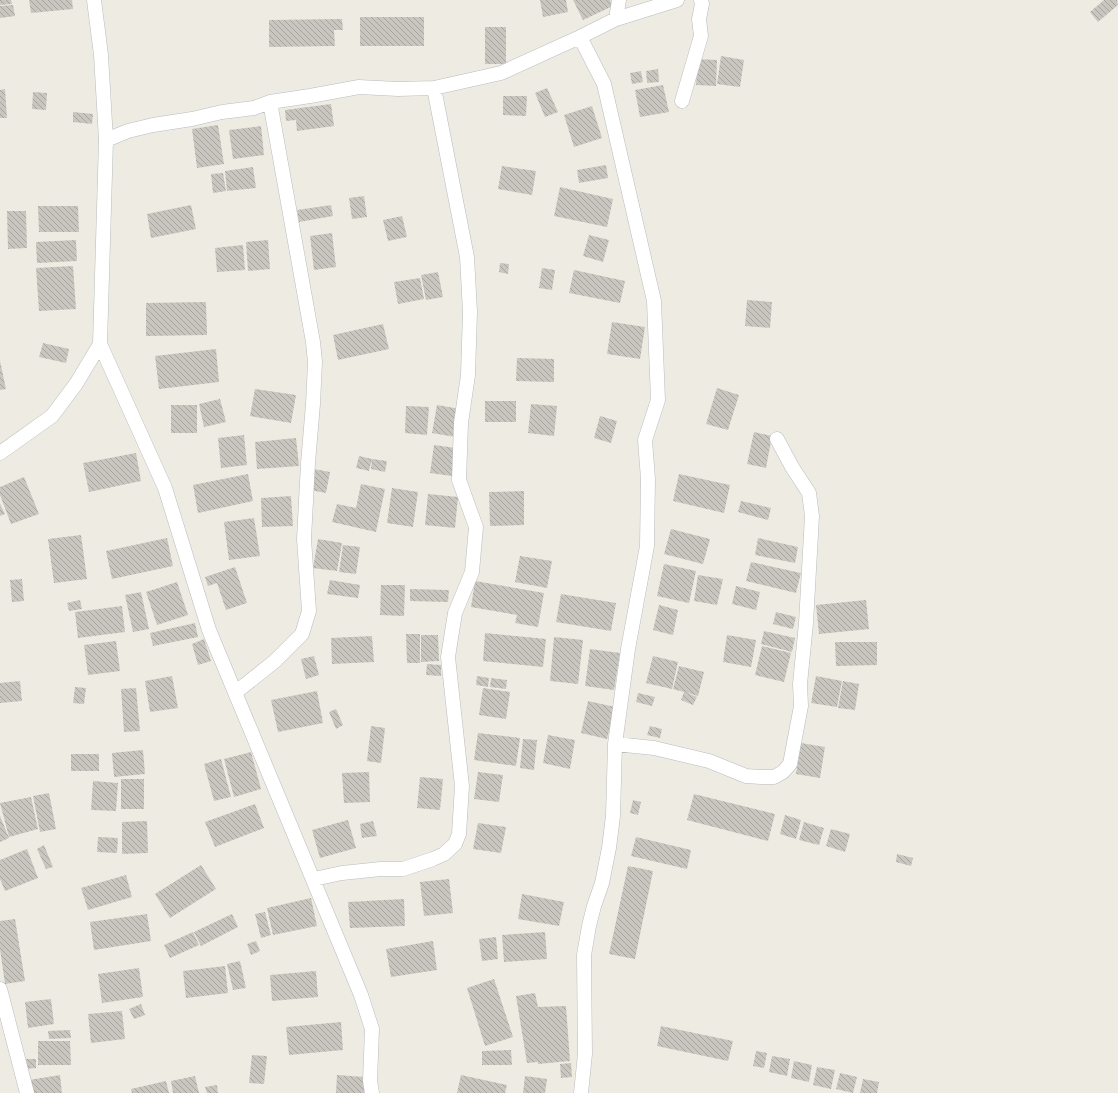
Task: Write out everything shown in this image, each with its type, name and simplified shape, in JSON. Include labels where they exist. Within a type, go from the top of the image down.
[{"type":"street","points":[[94,0],[101,55],[106,140],[100,344],[166,488],[209,630],[314,879],[361,995],[372,1029],[370,1081],[372,1093]]},
{"type":"street","points":[[616,19],[619,0]]},
{"type":"street","points":[[106,140],[128,131],[153,125],[192,119],[222,112],[254,108],[270,102],[359,87],[398,89],[434,88],[501,73],[616,19],[676,0]]},
{"type":"street","points":[[682,101],[701,36],[699,19],[702,4],[701,0]]},
{"type":"street","points":[[580,37],[604,84],[654,301],[658,400],[644,440],[648,479],[647,546],[628,649],[615,744],[613,816],[609,848],[602,883],[589,926],[584,955],[585,1054],[581,1093]]},
{"type":"street","points":[[314,879],[342,873],[381,869],[403,869],[433,860],[444,854],[455,844],[459,834],[462,786],[448,657],[455,613],[472,572],[476,527],[459,480],[461,423],[468,375],[470,312],[467,257],[434,88]]},
{"type":"street","points":[[236,692],[275,662],[302,634],[310,611],[304,540],[308,463],[314,404],[315,362],[313,342],[270,102]]},
{"type":"street","points":[[0,453],[52,416],[76,384],[100,344]]},
{"type":"street","points":[[615,744],[654,748],[709,761],[746,776],[774,777],[783,772],[790,764],[801,706],[800,684],[806,622],[812,516],[808,493],[777,439]]},
{"type":"street","points":[[0,989],[27,1093]]},
{"type":"building","points":[[0,0],[11,0],[12,4],[0,5]]},
{"type":"building","points":[[29,0],[72,0],[73,9],[31,13]]},
{"type":"building","points":[[540,0],[566,0],[568,12],[543,17]]},
{"type":"building","points":[[573,0],[610,0],[613,6],[583,20]]},
{"type":"building","points":[[1104,0],[1117,0],[1118,5],[1098,22],[1090,12]]},
{"type":"building","points":[[13,5],[15,16],[0,18],[0,6]]},
{"type":"building","points":[[360,17],[424,17],[424,46],[360,46]]},
{"type":"building","points":[[342,19],[343,30],[334,30],[335,46],[269,47],[269,20]]},
{"type":"building","points":[[485,27],[506,27],[506,64],[485,64]]},
{"type":"building","points":[[721,56],[744,60],[740,87],[717,84]]},
{"type":"building","points":[[698,59],[717,60],[716,86],[696,85]]},
{"type":"building","points":[[658,69],[659,82],[647,83],[646,71]]},
{"type":"building","points":[[641,71],[643,82],[632,84],[630,73]]},
{"type":"building","points":[[663,85],[669,112],[640,117],[635,90]]},
{"type":"building","points":[[547,88],[558,112],[545,117],[535,93]]},
{"type":"building","points":[[5,89],[7,118],[0,118],[0,90]]},
{"type":"building","points":[[33,92],[47,93],[46,110],[32,109]]},
{"type":"building","points":[[503,96],[527,96],[526,116],[503,115]]},
{"type":"building","points":[[331,104],[334,126],[297,131],[296,120],[286,121],[285,110]]},
{"type":"building","points":[[592,106],[602,138],[574,147],[564,115]]},
{"type":"building","points":[[73,112],[93,114],[92,124],[73,122]]},
{"type":"building","points":[[218,125],[224,164],[197,168],[192,129]]},
{"type":"building","points":[[261,126],[264,155],[233,159],[229,130]]},
{"type":"building","points":[[606,165],[608,178],[579,183],[577,170]]},
{"type":"building","points":[[502,166],[536,171],[532,195],[498,189]]},
{"type":"building","points":[[253,167],[256,188],[227,191],[225,171]]},
{"type":"building","points":[[223,173],[226,191],[213,193],[211,174]]},
{"type":"building","points":[[560,187],[613,199],[607,227],[554,216]]},
{"type":"building","points":[[364,196],[367,217],[352,219],[349,198]]},
{"type":"building","points":[[191,205],[196,229],[151,238],[147,214]]},
{"type":"building","points":[[331,205],[333,216],[299,222],[297,210]]},
{"type":"building","points":[[38,206],[78,206],[79,232],[39,232]]},
{"type":"building","points":[[7,211],[26,211],[27,248],[8,249]]},
{"type":"building","points":[[402,216],[407,237],[388,241],[383,220]]},
{"type":"building","points":[[332,233],[336,267],[314,270],[310,236]]},
{"type":"building","points":[[589,235],[609,240],[603,262],[583,256]]},
{"type":"building","points":[[76,240],[77,261],[37,263],[36,242]]},
{"type":"building","points":[[268,240],[270,269],[248,271],[246,242]]},
{"type":"building","points":[[243,245],[245,270],[217,272],[215,248]]},
{"type":"building","points":[[500,263],[509,264],[508,274],[499,272]]},
{"type":"building","points":[[73,266],[76,309],[39,311],[36,268]]},
{"type":"building","points":[[542,268],[555,270],[552,290],[539,288]]},
{"type":"building","points":[[574,270],[625,281],[620,303],[569,293]]},
{"type":"building","points":[[438,272],[443,297],[426,300],[421,275]]},
{"type":"building","points":[[420,278],[424,299],[398,304],[394,282]]},
{"type":"building","points":[[747,300],[772,302],[770,328],[745,326]]},
{"type":"building","points":[[206,302],[207,335],[146,336],[146,303]]},
{"type":"building","points":[[612,322],[645,327],[640,359],[607,354]]},
{"type":"building","points":[[383,324],[389,349],[338,360],[333,335]]},
{"type":"building","points":[[43,343],[69,349],[66,363],[39,357]]},
{"type":"building","points":[[216,349],[219,382],[159,389],[155,356]]},
{"type":"building","points":[[517,358],[554,359],[554,382],[516,381]]},
{"type":"building","points":[[0,361],[6,389],[0,390]]},
{"type":"building","points":[[717,388],[739,395],[728,430],[706,424]]},
{"type":"building","points":[[255,389],[296,395],[291,423],[250,416]]},
{"type":"building","points":[[220,399],[226,422],[204,427],[199,404]]},
{"type":"building","points":[[485,401],[516,401],[516,422],[485,422]]},
{"type":"building","points":[[531,404],[557,406],[554,436],[528,433]]},
{"type":"building","points":[[171,405],[197,405],[197,433],[171,433]]},
{"type":"building","points":[[437,405],[460,409],[455,437],[432,433]]},
{"type":"building","points":[[406,406],[429,407],[427,435],[405,433]]},
{"type":"building","points":[[600,416],[617,421],[611,443],[594,438]]},
{"type":"building","points":[[754,432],[772,436],[766,468],[747,464]]},
{"type":"building","points":[[244,435],[247,465],[221,468],[218,438]]},
{"type":"building","points":[[296,438],[299,466],[257,469],[255,442]]},
{"type":"building","points":[[434,445],[456,448],[452,476],[430,473]]},
{"type":"building","points":[[136,453],[141,481],[89,492],[83,463]]},
{"type":"building","points":[[359,456],[372,459],[369,471],[356,468]]},
{"type":"building","points":[[372,459],[387,461],[385,472],[371,469]]},
{"type":"building","points":[[314,469],[330,472],[326,493],[310,490]]},
{"type":"building","points":[[248,474],[253,501],[198,513],[193,485]]},
{"type":"building","points":[[679,474],[730,485],[724,513],[673,501]]},
{"type":"building","points":[[24,477],[39,514],[11,524],[0,495],[0,487]]},
{"type":"building","points":[[361,484],[385,489],[376,532],[332,522],[337,504],[356,508]]},
{"type":"building","points":[[392,488],[418,492],[413,527],[387,523]]},
{"type":"building","points":[[524,491],[524,525],[490,526],[489,492]]},
{"type":"building","points":[[428,494],[458,497],[455,528],[425,525]]},
{"type":"building","points":[[291,496],[293,526],[262,527],[261,498]]},
{"type":"building","points":[[741,501],[771,508],[768,520],[738,512]]},
{"type":"building","points":[[0,504],[5,514],[0,516]]},
{"type":"building","points":[[254,518],[260,556],[229,560],[224,522]]},
{"type":"building","points":[[671,529],[710,539],[703,564],[664,554]]},
{"type":"building","points":[[81,535],[87,579],[54,583],[48,539]]},
{"type":"building","points":[[167,538],[173,566],[112,579],[106,551]]},
{"type":"building","points":[[758,538],[798,547],[795,563],[755,555]]},
{"type":"building","points":[[318,539],[342,543],[337,571],[313,568]]},
{"type":"building","points":[[343,545],[360,547],[356,574],[339,572]]},
{"type":"building","points":[[520,556],[552,561],[547,588],[515,582]]},
{"type":"building","points":[[751,562],[801,573],[796,593],[746,581]]},
{"type":"building","points":[[664,564],[696,571],[689,603],[657,596]]},
{"type":"building","points":[[235,567],[247,603],[226,610],[217,583],[208,586],[205,577]]},
{"type":"building","points":[[698,575],[723,579],[717,605],[694,601]]},
{"type":"building","points":[[22,579],[24,601],[12,602],[10,580]]},
{"type":"building","points":[[330,580],[360,585],[358,598],[327,594]]},
{"type":"building","points":[[475,581],[544,593],[538,627],[515,623],[517,615],[471,607]]},
{"type":"building","points":[[177,582],[188,615],[157,625],[146,592]]},
{"type":"building","points":[[381,585],[405,585],[404,616],[380,615]]},
{"type":"building","points":[[736,586],[760,592],[756,610],[732,604]]},
{"type":"building","points":[[410,589],[449,590],[448,602],[410,601]]},
{"type":"building","points":[[141,592],[149,629],[133,632],[125,595]]},
{"type":"building","points":[[561,594],[616,603],[611,631],[556,622]]},
{"type":"building","points":[[80,600],[82,609],[69,611],[67,603]]},
{"type":"building","points":[[866,600],[869,629],[819,634],[816,605]]},
{"type":"building","points":[[659,605],[678,610],[673,635],[653,630]]},
{"type":"building","points":[[122,606],[125,632],[78,638],[75,612]]},
{"type":"building","points":[[776,612],[796,617],[793,629],[773,624]]},
{"type":"building","points":[[195,623],[198,637],[153,646],[150,633]]},
{"type":"building","points":[[764,631],[795,638],[792,652],[761,644]]},
{"type":"building","points":[[485,633],[546,639],[543,667],[483,661]]},
{"type":"building","points":[[406,634],[420,634],[420,663],[407,663]]},
{"type":"building","points":[[421,635],[438,635],[439,661],[421,662]]},
{"type":"building","points":[[727,635],[756,640],[751,667],[723,662]]},
{"type":"building","points":[[372,636],[374,662],[332,664],[331,638]]},
{"type":"building","points":[[554,637],[583,640],[578,684],[550,681]]},
{"type":"building","points":[[204,639],[211,661],[198,665],[192,644]]},
{"type":"building","points":[[116,641],[120,671],[88,675],[84,645]]},
{"type":"building","points":[[835,642],[877,642],[877,665],[836,666]]},
{"type":"building","points":[[762,646],[791,653],[784,682],[755,675]]},
{"type":"building","points":[[590,649],[620,653],[614,690],[585,686]]},
{"type":"building","points":[[314,656],[319,675],[306,679],[301,659]]},
{"type":"building","points":[[653,656],[678,662],[672,689],[646,683]]},
{"type":"building","points":[[427,664],[441,665],[441,676],[426,675]]},
{"type":"building","points":[[679,666],[704,672],[698,696],[673,689]]},
{"type":"building","points":[[172,676],[178,708],[150,712],[145,681]]},
{"type":"building","points":[[477,676],[489,678],[488,687],[476,685]]},
{"type":"building","points":[[816,676],[842,681],[837,707],[811,703]]},
{"type":"building","points":[[491,678],[507,680],[506,689],[490,687]]},
{"type":"building","points":[[20,681],[22,701],[0,703],[0,683]]},
{"type":"building","points":[[843,681],[859,684],[855,710],[838,708]]},
{"type":"building","points":[[75,687],[86,688],[84,704],[73,703]]},
{"type":"building","points":[[136,688],[140,731],[124,732],[121,689]]},
{"type":"building","points":[[483,688],[510,692],[506,719],[479,715]]},
{"type":"building","points":[[317,691],[323,723],[278,732],[271,700]]},
{"type":"building","points":[[684,692],[697,697],[693,705],[681,700]]},
{"type":"building","points":[[638,693],[655,697],[652,706],[636,702]]},
{"type":"building","points":[[588,701],[615,707],[607,739],[581,733]]},
{"type":"building","points":[[336,709],[343,725],[336,729],[329,712]]},
{"type":"building","points":[[371,726],[385,728],[381,763],[367,761]]},
{"type":"building","points":[[650,726],[662,729],[660,738],[647,735]]},
{"type":"building","points":[[478,733],[520,738],[516,766],[474,760]]},
{"type":"building","points":[[548,735],[575,740],[570,769],[543,763]]},
{"type":"building","points":[[523,739],[537,740],[534,770],[520,768]]},
{"type":"building","points":[[801,743],[825,747],[820,778],[796,774]]},
{"type":"building","points":[[143,750],[145,774],[114,777],[112,753]]},
{"type":"building","points":[[251,752],[261,789],[234,797],[224,759]]},
{"type":"building","points":[[71,754],[99,754],[99,771],[71,771]]},
{"type":"building","points":[[221,759],[231,797],[214,801],[204,764]]},
{"type":"building","points":[[369,772],[370,802],[344,803],[342,773]]},
{"type":"building","points":[[478,772],[503,775],[499,802],[474,799]]},
{"type":"building","points":[[420,777],[443,779],[440,810],[417,808]]},
{"type":"building","points":[[121,779],[144,779],[144,809],[121,809]]},
{"type":"building","points":[[93,781],[118,783],[116,811],[91,810]]},
{"type":"building","points":[[49,793],[56,829],[40,832],[33,796]]},
{"type":"building","points":[[694,794],[775,814],[768,841],[687,820]]},
{"type":"building","points":[[31,797],[38,829],[9,837],[0,803]]},
{"type":"building","points":[[633,800],[641,802],[638,815],[630,813]]},
{"type":"building","points":[[255,804],[264,828],[215,847],[205,822]]},
{"type":"building","points":[[785,815],[801,820],[796,839],[780,834]]},
{"type":"building","points":[[0,816],[9,838],[0,842]]},
{"type":"building","points":[[348,820],[356,848],[320,858],[312,830]]},
{"type":"building","points":[[147,821],[148,853],[122,854],[122,822]]},
{"type":"building","points":[[373,821],[377,836],[362,838],[360,824]]},
{"type":"building","points":[[804,822],[824,828],[819,845],[799,840]]},
{"type":"building","points":[[478,823],[506,827],[501,853],[473,849]]},
{"type":"building","points":[[831,829],[850,834],[845,852],[826,846]]},
{"type":"building","points":[[98,837],[118,838],[117,853],[97,852]]},
{"type":"building","points":[[636,837],[691,850],[687,869],[631,856]]},
{"type":"building","points":[[44,845],[53,867],[46,869],[37,849]]},
{"type":"building","points":[[27,849],[38,878],[5,891],[0,879],[0,860]]},
{"type":"building","points":[[897,854],[913,858],[911,866],[896,862]]},
{"type":"building","points":[[201,865],[216,889],[170,918],[155,894]]},
{"type":"building","points":[[628,866],[653,871],[635,959],[609,954]]},
{"type":"building","points":[[126,875],[132,897],[88,910],[81,888]]},
{"type":"building","points":[[449,879],[453,913],[424,916],[420,882]]},
{"type":"building","points":[[522,894],[564,902],[559,926],[518,919]]},
{"type":"building","points":[[311,898],[317,926],[273,935],[267,908]]},
{"type":"building","points":[[404,899],[405,926],[350,928],[348,902]]},
{"type":"building","points":[[265,912],[271,935],[261,938],[255,914]]},
{"type":"building","points":[[147,914],[151,941],[94,950],[90,922]]},
{"type":"building","points":[[232,914],[238,927],[201,946],[194,932]]},
{"type":"building","points":[[15,919],[25,981],[5,984],[0,949],[0,921]]},
{"type":"building","points":[[193,932],[199,945],[170,958],[164,945]]},
{"type":"building","points":[[545,932],[547,959],[504,962],[502,935]]},
{"type":"building","points":[[496,937],[498,959],[482,961],[479,939]]},
{"type":"building","points":[[256,941],[260,951],[251,955],[247,944]]},
{"type":"building","points":[[433,941],[437,970],[391,977],[386,949]]},
{"type":"building","points":[[240,961],[246,988],[233,990],[227,964]]},
{"type":"building","points":[[225,966],[228,993],[186,998],[183,971]]},
{"type":"building","points":[[139,968],[143,997],[102,1003],[98,974]]},
{"type":"building","points":[[316,971],[318,997],[272,1001],[270,975]]},
{"type":"building","points":[[494,979],[513,1037],[485,1046],[467,988]]},
{"type":"building","points":[[535,993],[538,1007],[566,1006],[570,1061],[538,1064],[538,1062],[527,1063],[516,996]]},
{"type":"building","points":[[51,999],[54,1024],[28,1028],[25,1002]]},
{"type":"building","points":[[141,1004],[145,1015],[134,1019],[129,1009]]},
{"type":"building","points":[[122,1011],[125,1039],[91,1043],[88,1014]]},
{"type":"building","points":[[341,1022],[343,1050],[289,1055],[286,1027]]},
{"type":"building","points":[[661,1026],[733,1041],[728,1061],[657,1046]]},
{"type":"building","points":[[70,1030],[71,1038],[49,1039],[48,1031]]},
{"type":"building","points":[[38,1041],[70,1041],[71,1065],[38,1065]]},
{"type":"building","points":[[511,1050],[512,1065],[482,1065],[482,1051]]},
{"type":"building","points":[[756,1051],[767,1053],[764,1068],[753,1066]]},
{"type":"building","points":[[252,1055],[267,1056],[264,1084],[249,1083]]},
{"type":"building","points":[[772,1056],[790,1059],[787,1076],[769,1072]]},
{"type":"building","points":[[23,1059],[36,1059],[36,1068],[24,1069]]},
{"type":"building","points":[[794,1061],[812,1065],[809,1082],[791,1078]]},
{"type":"building","points":[[571,1063],[572,1077],[561,1078],[560,1064]]},
{"type":"building","points":[[817,1067],[835,1070],[831,1089],[813,1085]]},
{"type":"building","points":[[840,1073],[857,1077],[853,1093],[836,1089]]},
{"type":"building","points":[[60,1075],[62,1093],[31,1093],[29,1080]]},
{"type":"building","points":[[337,1075],[365,1077],[364,1093],[336,1093]]},
{"type":"building","points":[[461,1075],[507,1085],[505,1093],[457,1093]]},
{"type":"building","points":[[195,1076],[199,1093],[173,1093],[171,1081]]},
{"type":"building","points":[[525,1076],[547,1079],[545,1093],[523,1093]]},
{"type":"building","points":[[863,1079],[879,1082],[877,1093],[860,1093]]},
{"type":"building","points":[[166,1081],[169,1093],[132,1093],[131,1089]]},
{"type":"building","points":[[217,1085],[218,1093],[207,1093],[205,1087]]}]
